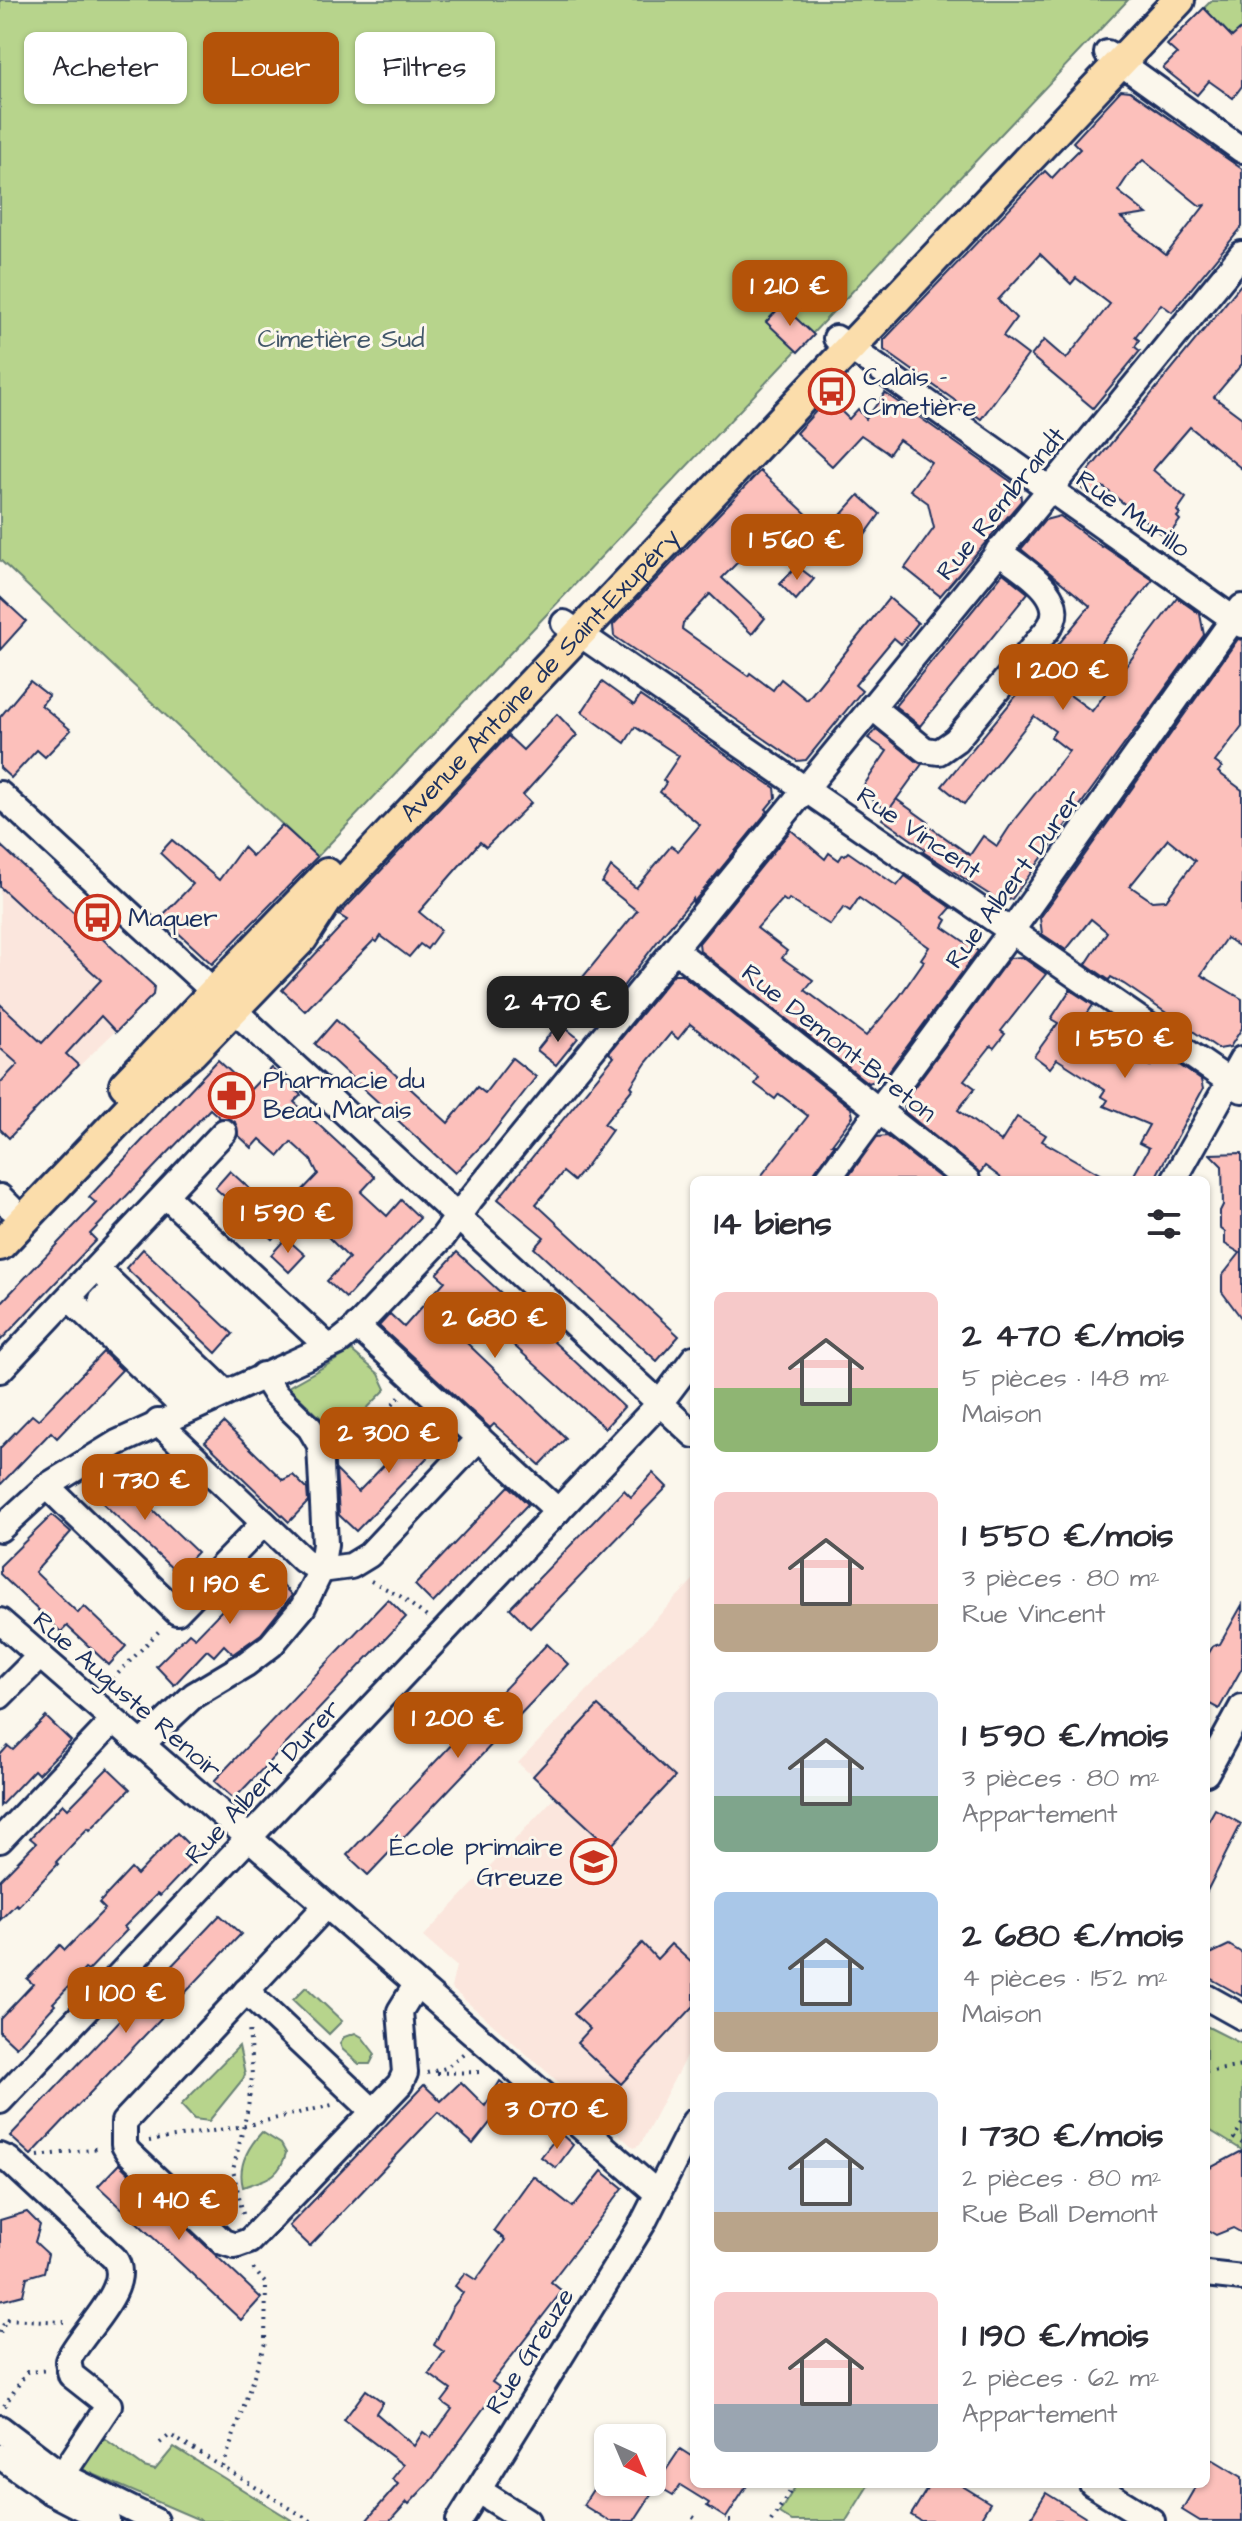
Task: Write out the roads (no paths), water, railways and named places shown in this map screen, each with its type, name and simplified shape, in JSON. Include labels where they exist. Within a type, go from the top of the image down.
[{"type":"main road","name":"Avenue Antoine de Saint-Exupéry","points":[[1113,58],[1158,0]]},
{"type":"main road","name":"Avenue Antoine de Saint-Exupéry","points":[[3,1207],[223,1002],[302,938],[326,901],[572,628],[1113,58],[1179,0]]},
{"type":"main road","name":"Avenue Antoine de Saint-Exupéry","points":[[0,1245],[153,1084],[191,1053],[223,1002]]},
{"type":"street","points":[[1113,58],[1242,150]]},
{"type":"street","name":"Rue Rembrandt","points":[[0,1529],[47,1486],[117,1443],[347,1337],[443,1237],[1242,254]]},
{"type":"street","name":"Rue Murillo","points":[[842,344],[1048,489],[1239,617]]},
{"type":"street","points":[[872,707],[925,750],[943,750],[953,744],[1048,629],[1056,614],[1053,599],[998,551]]},
{"type":"street","name":"Rue Albert Durer","points":[[830,1176],[1239,617]]},
{"type":"street","name":"Rue Vincent","points":[[572,628],[1235,1085]]},
{"type":"street","points":[[0,794],[690,1431]]},
{"type":"street","name":"Rue Demont-Breton","points":[[675,950],[962,1176]]},
{"type":"street","points":[[1177,1176],[1235,1085],[1242,1059]]},
{"type":"street","points":[[0,1370],[224,1132]]},
{"type":"street","points":[[166,1196],[327,1346]]},
{"type":"street","points":[[97,1269],[206,1401]]},
{"type":"street","points":[[69,1298],[206,1401]]},
{"type":"street","points":[[102,1299],[206,1401]]},
{"type":"street","points":[[357,1326],[558,1511]]},
{"type":"street","name":"Rue Albert Durer","points":[[0,2101],[660,1403],[690,1363]]},
{"type":"street","points":[[141,1745],[194,1695],[271,1645],[331,1569],[325,1544],[322,1456],[315,1437],[275,1394],[263,1375]]},
{"type":"street","points":[[158,1422],[303,1560],[331,1569],[362,1561],[369,1555],[479,1438]]},
{"type":"street","points":[[47,1486],[177,1612],[264,1523]]},
{"type":"street","name":"Rue Auguste Renoir","points":[[0,1621],[517,2072],[654,2203]]},
{"type":"street","points":[[0,1696],[40,1656]]},
{"type":"street","points":[[1210,1766],[1242,1707]]},
{"type":"street","points":[[0,1840],[113,1721]]},
{"type":"street","points":[[326,1906],[129,2116],[123,2128],[124,2145],[223,2242],[242,2244],[366,2105],[400,2084],[405,2073],[400,2011],[416,1985]]},
{"type":"street","points":[[246,1991],[366,2105]]},
{"type":"street","points":[[1210,1999],[1241,2013]]},
{"type":"street","name":"Rue Greuze","points":[[459,2521],[654,2203],[690,2130]]},
{"type":"street","points":[[0,2156],[21,2170],[119,2264],[121,2279],[118,2288],[71,2353],[67,2368],[71,2375],[109,2405],[56,2483]]},
{"type":"street","name":"Rue Greuze","points":[[654,2203],[690,2165]]},
{"type":"street","points":[[1210,2274],[1242,2278]]},
{"type":"street","points":[[0,2428],[77,2505],[107,2521]]},
{"type":"street","points":[[0,2456],[56,2483]]},
{"type":"street","points":[[1098,2488],[1152,2521]]},
{"type":"street","points":[[478,2490],[527,2521]]},
{"type":"street","points":[[77,2505],[155,2521]]},
{"type":"place","name":"Calais – Cimetière","points":[[832,392]]},
{"type":"place","name":"Maquer","points":[[97,918]]},
{"type":"place","name":"Pharmacie du Beau Marais","points":[[232,1095]]},
{"type":"place","name":"École primaire Greuze","points":[[594,1862]]},
{"type":"park label","name":"Cimetière Sud","points":[[341,339]]}]
